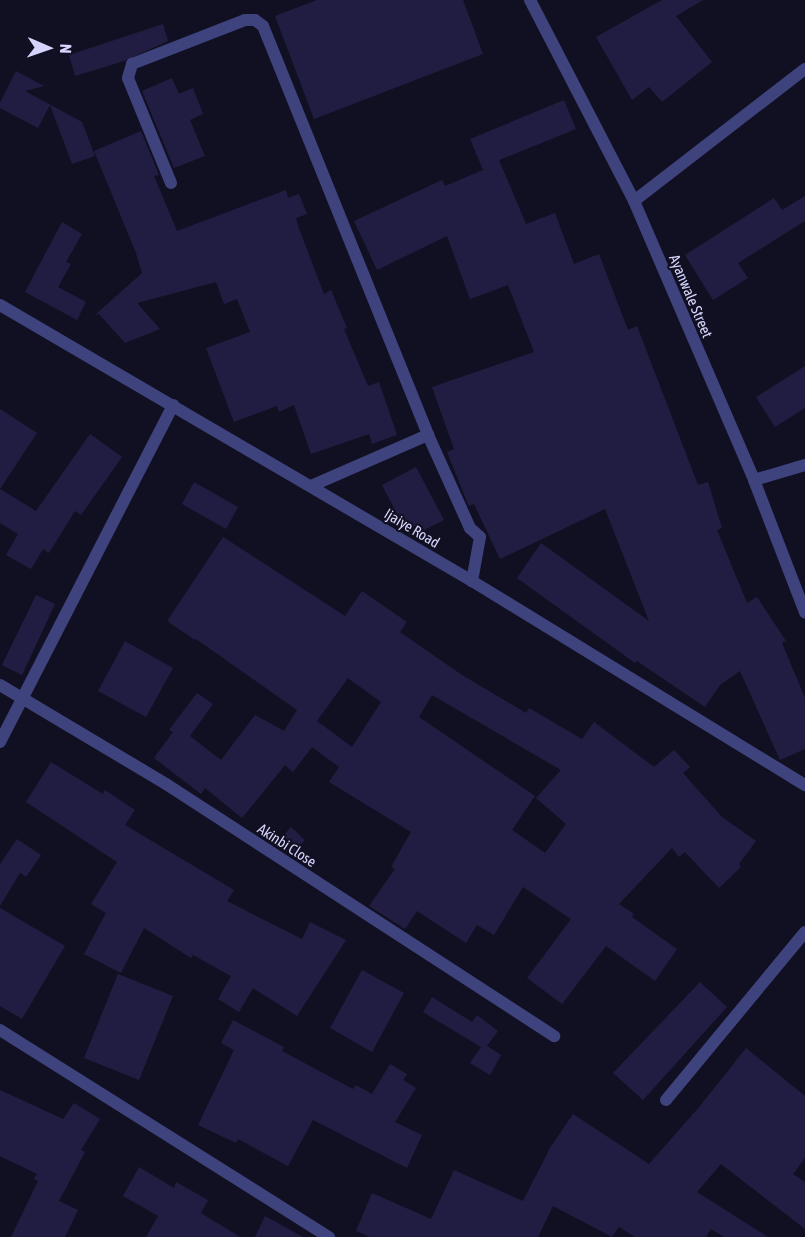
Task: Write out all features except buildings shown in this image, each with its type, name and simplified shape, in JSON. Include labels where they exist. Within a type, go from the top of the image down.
[{"type":"street","name":"Ayanwale Street","points":[[530,0],[634,201],[754,480],[805,612]]},
{"type":"street","points":[[171,183],[128,78],[132,64],[245,20],[255,20],[263,26],[429,435],[470,528],[480,537],[472,581]]},
{"type":"street","points":[[634,201],[805,69]]},
{"type":"street","name":"Ijaiye Road","points":[[0,305],[472,581],[805,785]]},
{"type":"street","points":[[0,742],[173,405]]},
{"type":"street","points":[[311,486],[429,435]]},
{"type":"street","points":[[754,480],[805,465]]},
{"type":"street","name":"Akinbi Close","points":[[0,686],[166,784],[554,1036]]},
{"type":"street","points":[[666,1100],[805,932]]},
{"type":"street","points":[[0,1030],[329,1237]]}]
